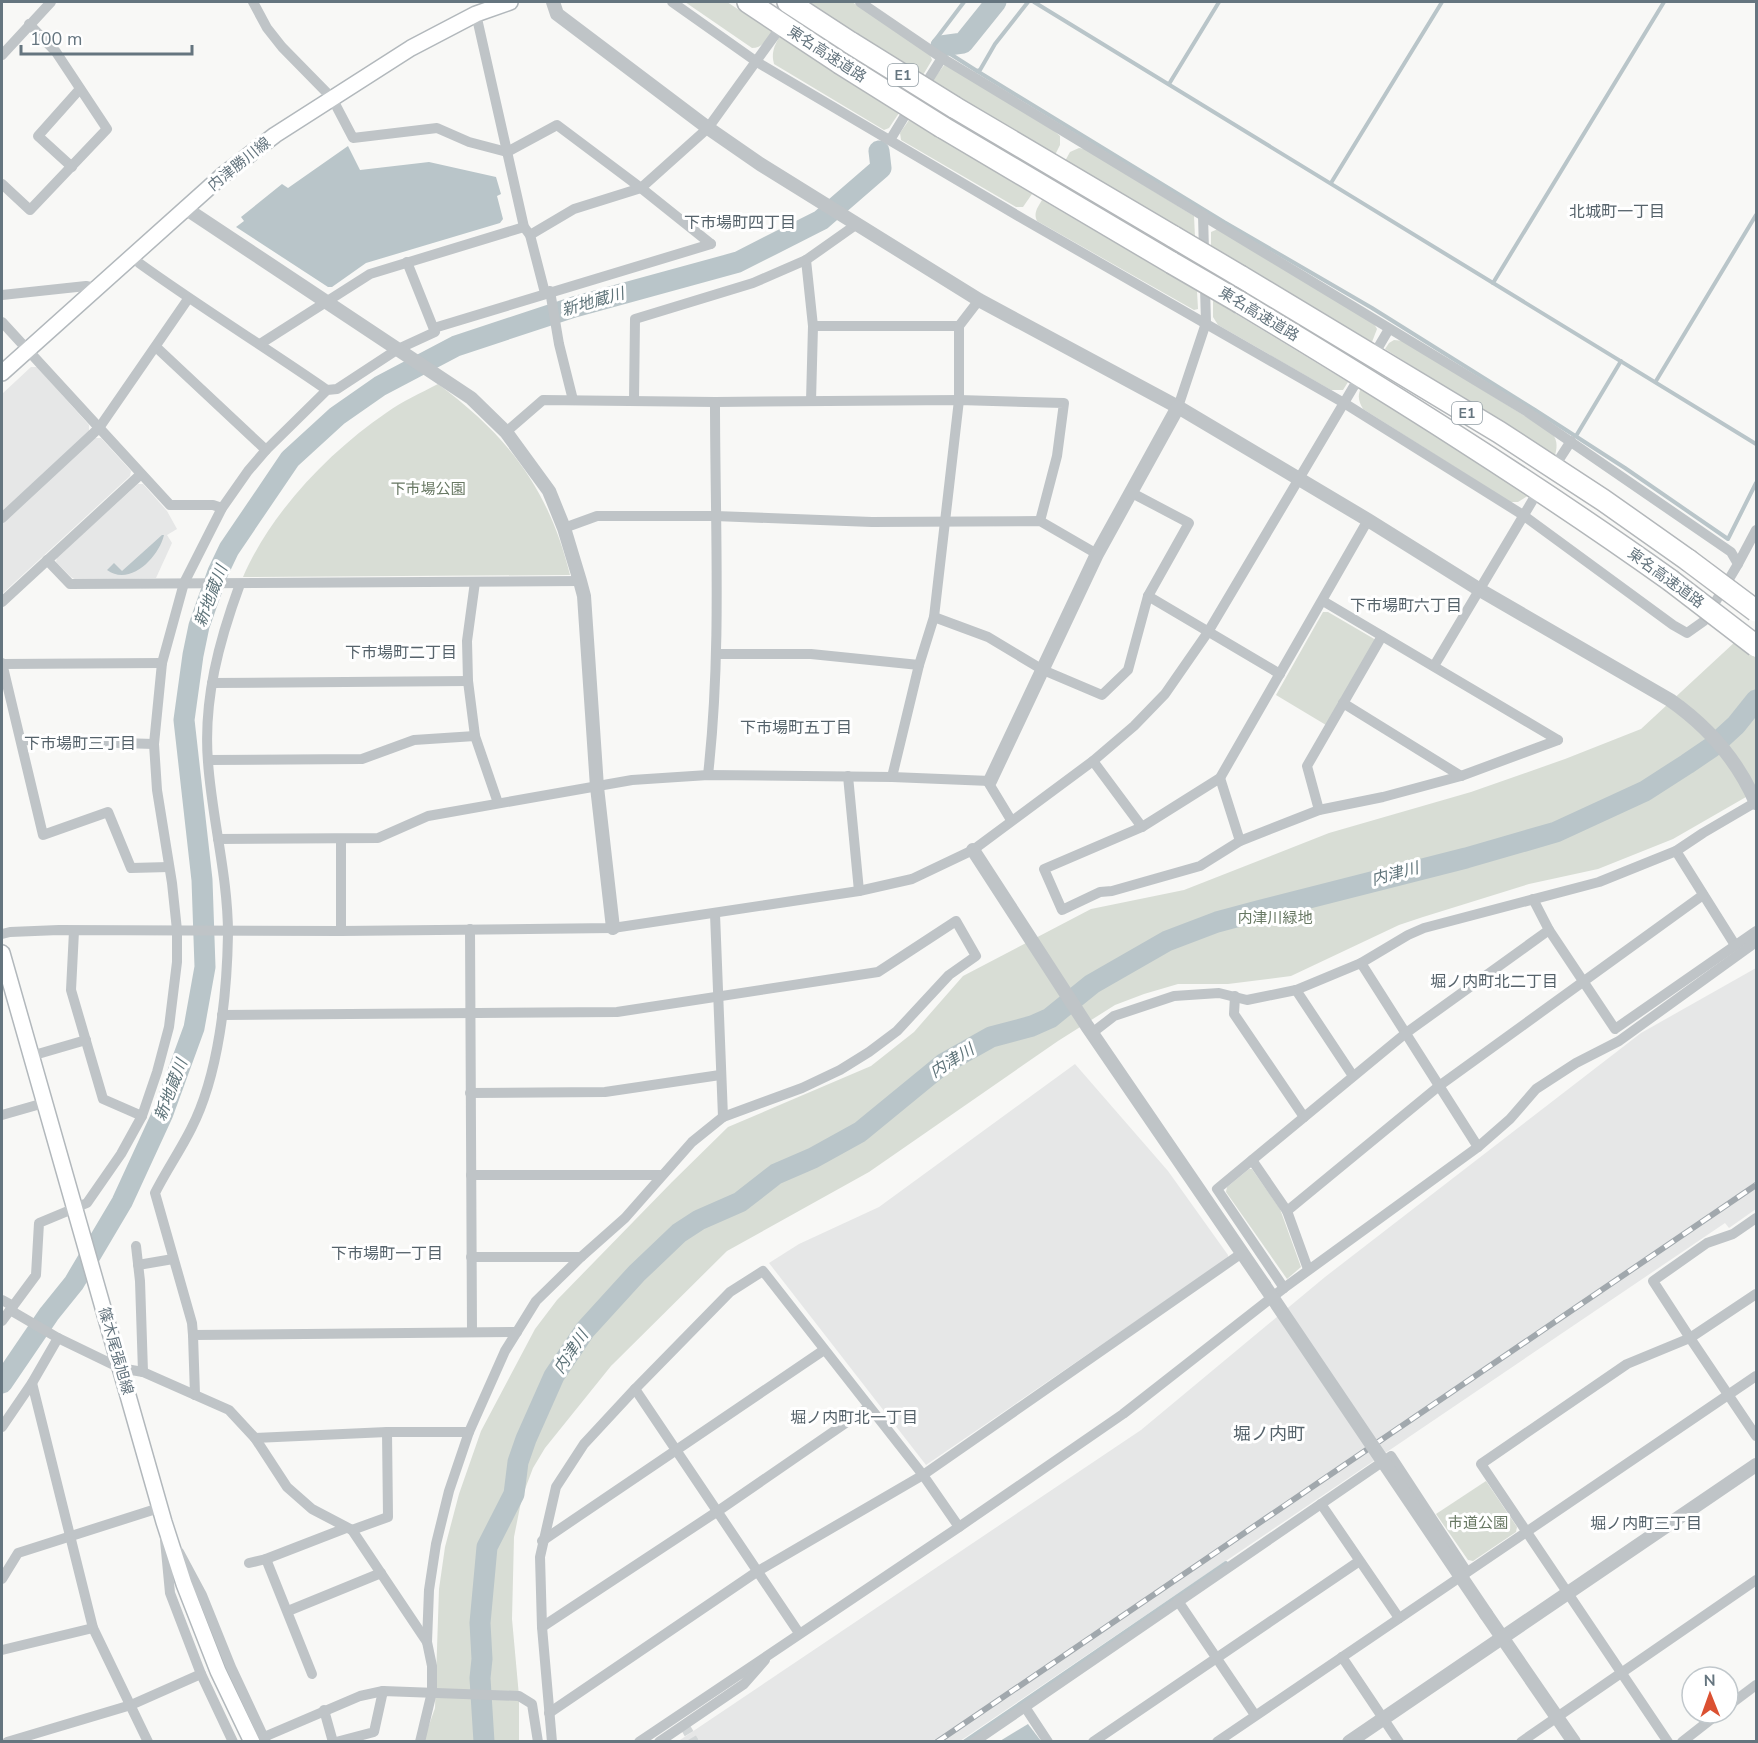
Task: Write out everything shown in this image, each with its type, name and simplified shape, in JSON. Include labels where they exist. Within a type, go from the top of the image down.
[{"type":"highway","name":"東名高速道路","points":[[748,2],[942,127],[1241,303],[1482,452],[1586,520],[1670,580],[1756,646]]},
{"type":"highway","name":"東名高速道路","points":[[788,2],[954,107],[1500,432],[1603,500],[1756,611]]},
{"type":"main road","name":"内津勝川線","points":[[2,373],[185,208],[275,135],[411,48],[480,9],[510,2]]},
{"type":"main road","name":"篠木尾張旭線","points":[[2,953],[161,1515],[184,1584],[218,1671],[261,1740]]},
{"type":"street","points":[[253,2],[267,28],[282,47],[332,98],[353,138],[437,128],[469,142],[507,152],[557,125],[711,244],[434,328]]},
{"type":"street","points":[[553,2],[557,14],[708,128],[760,164],[979,300],[1178,407],[1368,520],[1480,590],[1681,708],[1724,749],[1749,787],[1756,803],[1676,851],[1599,882],[1424,928],[1361,963],[1296,990],[1247,1000],[1219,993],[1174,996],[1114,1017],[1090,1029]]},
{"type":"street","points":[[672,2],[757,62],[1025,220],[1344,403],[1522,515],[1687,633],[1704,621],[1756,530]]},
{"type":"street","points":[[860,2],[942,58],[1571,441],[1731,552],[1738,564]]},
{"type":"street","points":[[2,55],[43,4]]},
{"type":"street","points":[[480,9],[507,152],[527,231],[547,292],[573,400]]},
{"type":"street","points":[[2,184],[30,210],[107,129],[79,90],[56,52],[29,24]]},
{"type":"street","points":[[260,344],[370,274],[527,231],[574,209],[641,188],[708,128],[775,35]]},
{"type":"street","points":[[890,140],[942,58]]},
{"type":"street","points":[[72,167],[38,136],[79,90]]},
{"type":"street","points":[[185,208],[471,398],[506,432],[549,491],[564,528],[584,596],[597,787],[613,928]]},
{"type":"street","points":[[989,782],[1097,554],[1178,407],[1206,323],[1203,215]]},
{"type":"street","points":[[634,401],[634,319],[753,283],[806,260],[854,222]]},
{"type":"street","points":[[806,260],[813,326],[811,400]]},
{"type":"street","points":[[2,1322],[13,1310],[36,1275],[39,1223],[75,1214],[87,1203],[121,1154],[142,1116],[169,1028],[181,930],[157,790],[154,744],[162,663],[188,583],[222,508],[266,450],[327,390],[337,389],[400,350],[435,332],[407,262]]},
{"type":"street","points":[[138,263],[188,299],[327,390]]},
{"type":"street","points":[[2,295],[86,286],[95,288]]},
{"type":"street","points":[[2,518],[99,428],[188,299]]},
{"type":"street","points":[[892,777],[934,617],[959,400],[959,326],[979,300]]},
{"type":"street","points":[[2,322],[170,505],[213,505],[222,508]]},
{"type":"street","points":[[813,326],[959,326]]},
{"type":"street","points":[[1379,346],[1389,329]]},
{"type":"street","points":[[156,347],[266,450]]},
{"type":"street","points":[[2,934],[74,931],[613,928],[859,891],[912,879],[973,850],[1093,761],[1134,726],[1165,694],[1208,632],[1354,386]]},
{"type":"street","points":[[506,432],[543,400],[715,402],[959,400],[1064,403],[1056,456],[1040,521]]},
{"type":"street","points":[[708,775],[717,654],[715,402]]},
{"type":"street","points":[[1560,458],[1571,441]]},
{"type":"street","points":[[2,602],[141,474]]},
{"type":"street","points":[[934,617],[988,637],[1043,670],[1102,695],[1128,670],[1148,596],[1189,523],[1132,493]]},
{"type":"street","points":[[1434,666],[1534,498]]},
{"type":"street","points":[[564,528],[597,516],[715,516],[945,522],[1040,521],[1097,554]]},
{"type":"street","points":[[1323,601],[1558,740],[1461,777],[1320,810],[1240,842],[1200,866],[1112,891],[1100,892],[1062,910],[1044,869],[1142,827],[1220,778],[1368,520]]},
{"type":"street","points":[[47,560],[70,584],[580,581]]},
{"type":"street","points":[[475,582],[467,641],[468,681],[474,736],[498,803]]},
{"type":"street","points":[[195,1395],[192,1323],[155,1193],[192,1128],[205,1094],[218,1047],[222,1015],[224,879],[208,760],[208,710],[224,629],[237,584]]},
{"type":"street","points":[[1148,596],[1280,674]]},
{"type":"street","points":[[1320,810],[1306,766],[1382,636]]},
{"type":"street","points":[[717,654],[811,654],[920,665]]},
{"type":"street","points":[[162,663],[2,664],[43,835],[108,812],[132,868],[169,867]]},
{"type":"street","points":[[212,682],[468,681]]},
{"type":"street","points":[[1343,703],[1461,777]]},
{"type":"street","points":[[208,760],[362,759],[414,740],[474,736]]},
{"type":"street","points":[[21,740],[154,744]]},
{"type":"street","points":[[1093,761],[1142,827]]},
{"type":"street","points":[[218,839],[378,838],[428,816],[632,780],[708,775],[892,777],[989,782]]},
{"type":"street","points":[[848,776],[859,891]]},
{"type":"street","points":[[1220,778],[1240,842]]},
{"type":"street","points":[[989,782],[1011,820]]},
{"type":"street","points":[[341,840],[341,931]]},
{"type":"street","points":[[973,850],[1090,1029],[1574,1742]]},
{"type":"street","points":[[1676,851],[1735,945]]},
{"type":"street","points":[[1287,1211],[1439,1086],[1703,895]]},
{"type":"street","points":[[1533,899],[1549,930],[1615,1029],[1756,931]]},
{"type":"street","points":[[715,914],[723,1117]]},
{"type":"street","points":[[222,1015],[617,1012],[878,972],[956,921],[976,956],[950,975],[897,1031],[869,1052],[840,1070],[802,1088],[723,1117],[692,1142],[625,1218],[536,1301],[505,1351],[469,1431],[449,1491],[436,1544],[429,1590],[427,1642],[435,1693],[420,1742]]},
{"type":"street","points":[[470,929],[472,1331]]},
{"type":"street","points":[[1284,1288],[1217,1189],[1406,1033],[1549,930]]},
{"type":"street","points":[[74,931],[71,990],[102,1099],[142,1116]]},
{"type":"street","points":[[639,1742],[1123,1414],[1308,1269],[1478,1147],[1510,1119],[1536,1089],[1576,1063],[1619,1041],[1756,942]]},
{"type":"street","points":[[1361,963],[1478,1147]]},
{"type":"street","points":[[1296,990],[1353,1076]]},
{"type":"street","points":[[1235,996],[1234,1014],[1304,1117]]},
{"type":"street","points":[[31,1056],[86,1040]]},
{"type":"street","points":[[470,1093],[605,1092],[720,1075]]},
{"type":"street","points":[[2,1115],[44,1103]]},
{"type":"street","points":[[1251,1160],[1287,1211],[1308,1269]]},
{"type":"street","points":[[471,1175],[661,1175]]},
{"type":"street","points":[[1756,1218],[1733,1234],[1707,1243],[1653,1281],[1756,1436]]},
{"type":"street","points":[[136,1245],[143,1372]]},
{"type":"street","points":[[549,1713],[758,1571],[923,1475],[1242,1253]]},
{"type":"street","points":[[471,1257],[581,1257]]},
{"type":"street","points":[[138,1265],[173,1259]]},
{"type":"street","points":[[552,1742],[542,1627],[540,1557],[556,1487],[584,1444],[634,1389],[730,1292],[763,1271],[923,1475],[959,1527]]},
{"type":"street","points":[[1668,1742],[1481,1464],[1627,1364],[1690,1338],[1756,1294]]},
{"type":"street","points":[[2,1300],[13,1310],[55,1336],[120,1368],[143,1372],[230,1410],[255,1438],[288,1487],[312,1509],[349,1529],[427,1642]]},
{"type":"street","points":[[193,1335],[517,1332]]},
{"type":"street","points":[[2,1427],[32,1383],[55,1336]]},
{"type":"street","points":[[542,1541],[824,1350]]},
{"type":"street","points":[[1216,1742],[1756,1376]]},
{"type":"street","points":[[32,1383],[93,1628],[148,1742]]},
{"type":"street","points":[[634,1389],[799,1633]]},
{"type":"street","points":[[542,1627],[718,1511],[869,1407]]},
{"type":"street","points":[[255,1438],[469,1431]]},
{"type":"street","points":[[249,1563],[388,1517],[387,1432]]},
{"type":"street","points":[[974,1742],[1391,1456],[1467,1572]]},
{"type":"street","points":[[1349,1742],[1566,1592],[1756,1465]]},
{"type":"street","points":[[1321,1504],[1358,1562],[1399,1618]]},
{"type":"street","points":[[2,1579],[18,1553],[70,1536],[161,1515]]},
{"type":"street","points":[[161,1515],[170,1593],[201,1674],[233,1742]]},
{"type":"street","points":[[161,1515],[202,1595],[261,1740],[324,1710],[360,1696],[383,1691],[519,1696],[532,1704],[538,1742]]},
{"type":"street","points":[[266,1558],[312,1674]]},
{"type":"street","points":[[1093,1742],[1358,1562]]},
{"type":"street","points":[[288,1611],[381,1573]]},
{"type":"street","points":[[1521,1742],[1756,1580]]},
{"type":"street","points":[[1178,1601],[1254,1716]]},
{"type":"street","points":[[2,1650],[93,1628]]},
{"type":"street","points":[[658,1742],[744,1684],[776,1648]]},
{"type":"street","points":[[1342,1657],[1399,1742]]},
{"type":"street","points":[[7,1742],[131,1705],[201,1674]]},
{"type":"street","points":[[1740,1697],[1756,1684]]},
{"type":"street","points":[[324,1710],[334,1742],[374,1732],[383,1691]]},
{"type":"street","points":[[1025,1707],[1048,1742]]},
{"type":"street","points":[[1682,1742],[1704,1725]]},
{"type":"shaded area","points":[[348,146],[360,170],[429,162],[496,177],[501,194],[497,196],[503,219],[500,223],[366,263],[332,287],[328,287],[236,227],[244,221],[241,217],[282,184],[288,188]]},
{"type":"shaded area","points":[[31,367],[37,367],[89,425],[89,430],[96,438],[101,438],[131,471],[130,476],[2,594],[2,394]]},
{"type":"shaded area","points":[[138,484],[143,484],[167,511],[177,529],[167,535],[172,543],[156,578],[76,580],[71,577],[56,562],[57,557]]},
{"type":"shaded area","points":[[164,535],[161,544],[156,552],[142,567],[125,575],[107,570],[114,563],[122,571]]},
{"type":"shaded area","points":[[1756,968],[1756,1209],[1729,1228],[1725,1223],[960,1741],[677,1742],[1141,1430],[1325,1277],[1641,1033]]},
{"type":"shaded area","points":[[1075,1064],[1168,1171],[1228,1258],[926,1465],[769,1263],[799,1244],[879,1207]]},
{"type":"shaded area","points":[[1028,1724],[1041,1741],[1000,1741]]},
{"type":"green space","points":[[685,2],[727,2],[773,32],[761,45],[752,48]]},
{"type":"green space","points":[[808,2],[852,2],[929,52],[932,60],[923,75]]},
{"type":"green space","points":[[780,36],[899,113],[889,128],[884,130],[774,64],[774,50]]},
{"type":"green space","points":[[945,64],[1053,130],[1060,136],[1060,145],[1055,155],[932,81]]},
{"type":"green space","points":[[909,120],[1032,194],[1023,207],[1016,207],[901,140],[900,133]]},
{"type":"green space","points":[[1079,148],[1085,149],[1194,216],[1195,237],[1065,161],[1070,152]]},
{"type":"green space","points":[[1042,200],[1197,291],[1198,309],[1194,310],[1037,221],[1036,213]]},
{"type":"green space","points":[[1218,229],[1373,322],[1377,329],[1372,342],[1211,247],[1211,232]]},
{"type":"green space","points":[[1213,300],[1348,382],[1343,390],[1331,390],[1218,325],[1213,317]]},
{"type":"green space","points":[[1394,340],[1404,341],[1552,433],[1556,444],[1555,456],[1385,349]]},
{"type":"green space","name":"下市場公園","points":[[438,384],[485,424],[522,467],[550,516],[570,575],[243,577],[269,529],[323,465],[392,409]]},
{"type":"green space","points":[[1361,388],[1529,495],[1518,502],[1510,502],[1363,409],[1359,399]]},
{"type":"green space","points":[[1323,612],[1328,612],[1376,640],[1326,725],[1276,695]]},
{"type":"green space","name":"内津川緑地","points":[[1736,641],[1756,658],[1756,791],[1673,839],[1598,869],[1529,884],[1399,925],[1291,976],[1228,984],[1178,984],[1115,1005],[1058,1041],[869,1172],[727,1251],[611,1366],[545,1448],[533,1468],[522,1497],[514,1537],[512,1619],[519,1696],[519,1741],[423,1742],[435,1708],[439,1589],[445,1547],[459,1494],[481,1431],[535,1329],[557,1300],[728,1127],[871,1066],[914,1032],[963,976],[1091,909],[1184,890],[1329,833],[1471,792],[1641,729]]},
{"type":"green space","points":[[1252,1169],[1280,1209],[1301,1267],[1287,1279],[1226,1192],[1227,1187]]},
{"type":"green space","name":"市道公園","points":[[1486,1481],[1517,1527],[1516,1532],[1473,1561],[1468,1560],[1436,1514]]},
{"type":"waterway","points":[[964,2],[933,43],[977,71],[980,70],[995,44],[1028,2]]},
{"type":"waterway","name":"新地蔵川","points":[[941,46],[963,43],[996,2]]},
{"type":"waterway","points":[[1034,2],[1756,444]]},
{"type":"waterway","points":[[1169,84],[1219,2]]},
{"type":"waterway","points":[[1331,183],[1442,2]]},
{"type":"waterway","points":[[1493,283],[1664,2]]},
{"type":"waterway","points":[[977,71],[1224,222],[1372,308],[1625,468],[1728,539],[1756,483]]},
{"type":"waterway","name":"新地蔵川","points":[[2,1383],[49,1314],[74,1283],[122,1202],[163,1113],[194,1028],[205,967],[202,880],[184,720],[193,655],[199,626],[218,572],[229,549],[290,459],[337,416],[380,386],[456,346],[574,307],[738,262],[821,220],[881,168],[879,151]]},
{"type":"waterway","points":[[1656,381],[1756,215]]},
{"type":"waterway","points":[[1576,436],[1621,361]]},
{"type":"waterway","name":"内津川","points":[[484,1742],[480,1678],[482,1659],[480,1623],[487,1547],[514,1494],[518,1462],[526,1439],[554,1376],[585,1330],[637,1273],[679,1233],[699,1220],[740,1202],[776,1174],[813,1158],[860,1132],[943,1064],[991,1037],[1032,1026],[1050,1018],[1092,984],[1167,941],[1217,922],[1466,858],[1556,832],[1645,791],[1687,764],[1712,747],[1736,725],[1756,700]]},
{"type":"waterway","points":[[964,1742],[1226,1563]]},
{"type":"tunnel","points":[[684,1725],[694,1742]]},
{"type":"railway","points":[[937,1742],[1756,1185]]},
{"type":"district","name":"北城町一丁目","points":[[1617,212]]},
{"type":"district","name":"下市場町四丁目","points":[[740,223]]},
{"type":"district","name":"下市場町六丁目","points":[[1406,606]]},
{"type":"district","name":"下市場町二丁目","points":[[401,653]]},
{"type":"district","name":"下市場町五丁目","points":[[796,728]]},
{"type":"district","name":"下市場町三丁目","points":[[80,744]]},
{"type":"district","name":"堀ノ内町北二丁目","points":[[1494,982]]},
{"type":"district","name":"下市場町一丁目","points":[[387,1254]]},
{"type":"district","name":"堀ノ内町北一丁目","points":[[854,1418]]},
{"type":"district","name":"堀ノ内町","points":[[1269,1434]]},
{"type":"district","name":"堀ノ内町三丁目","points":[[1646,1524]]}]
